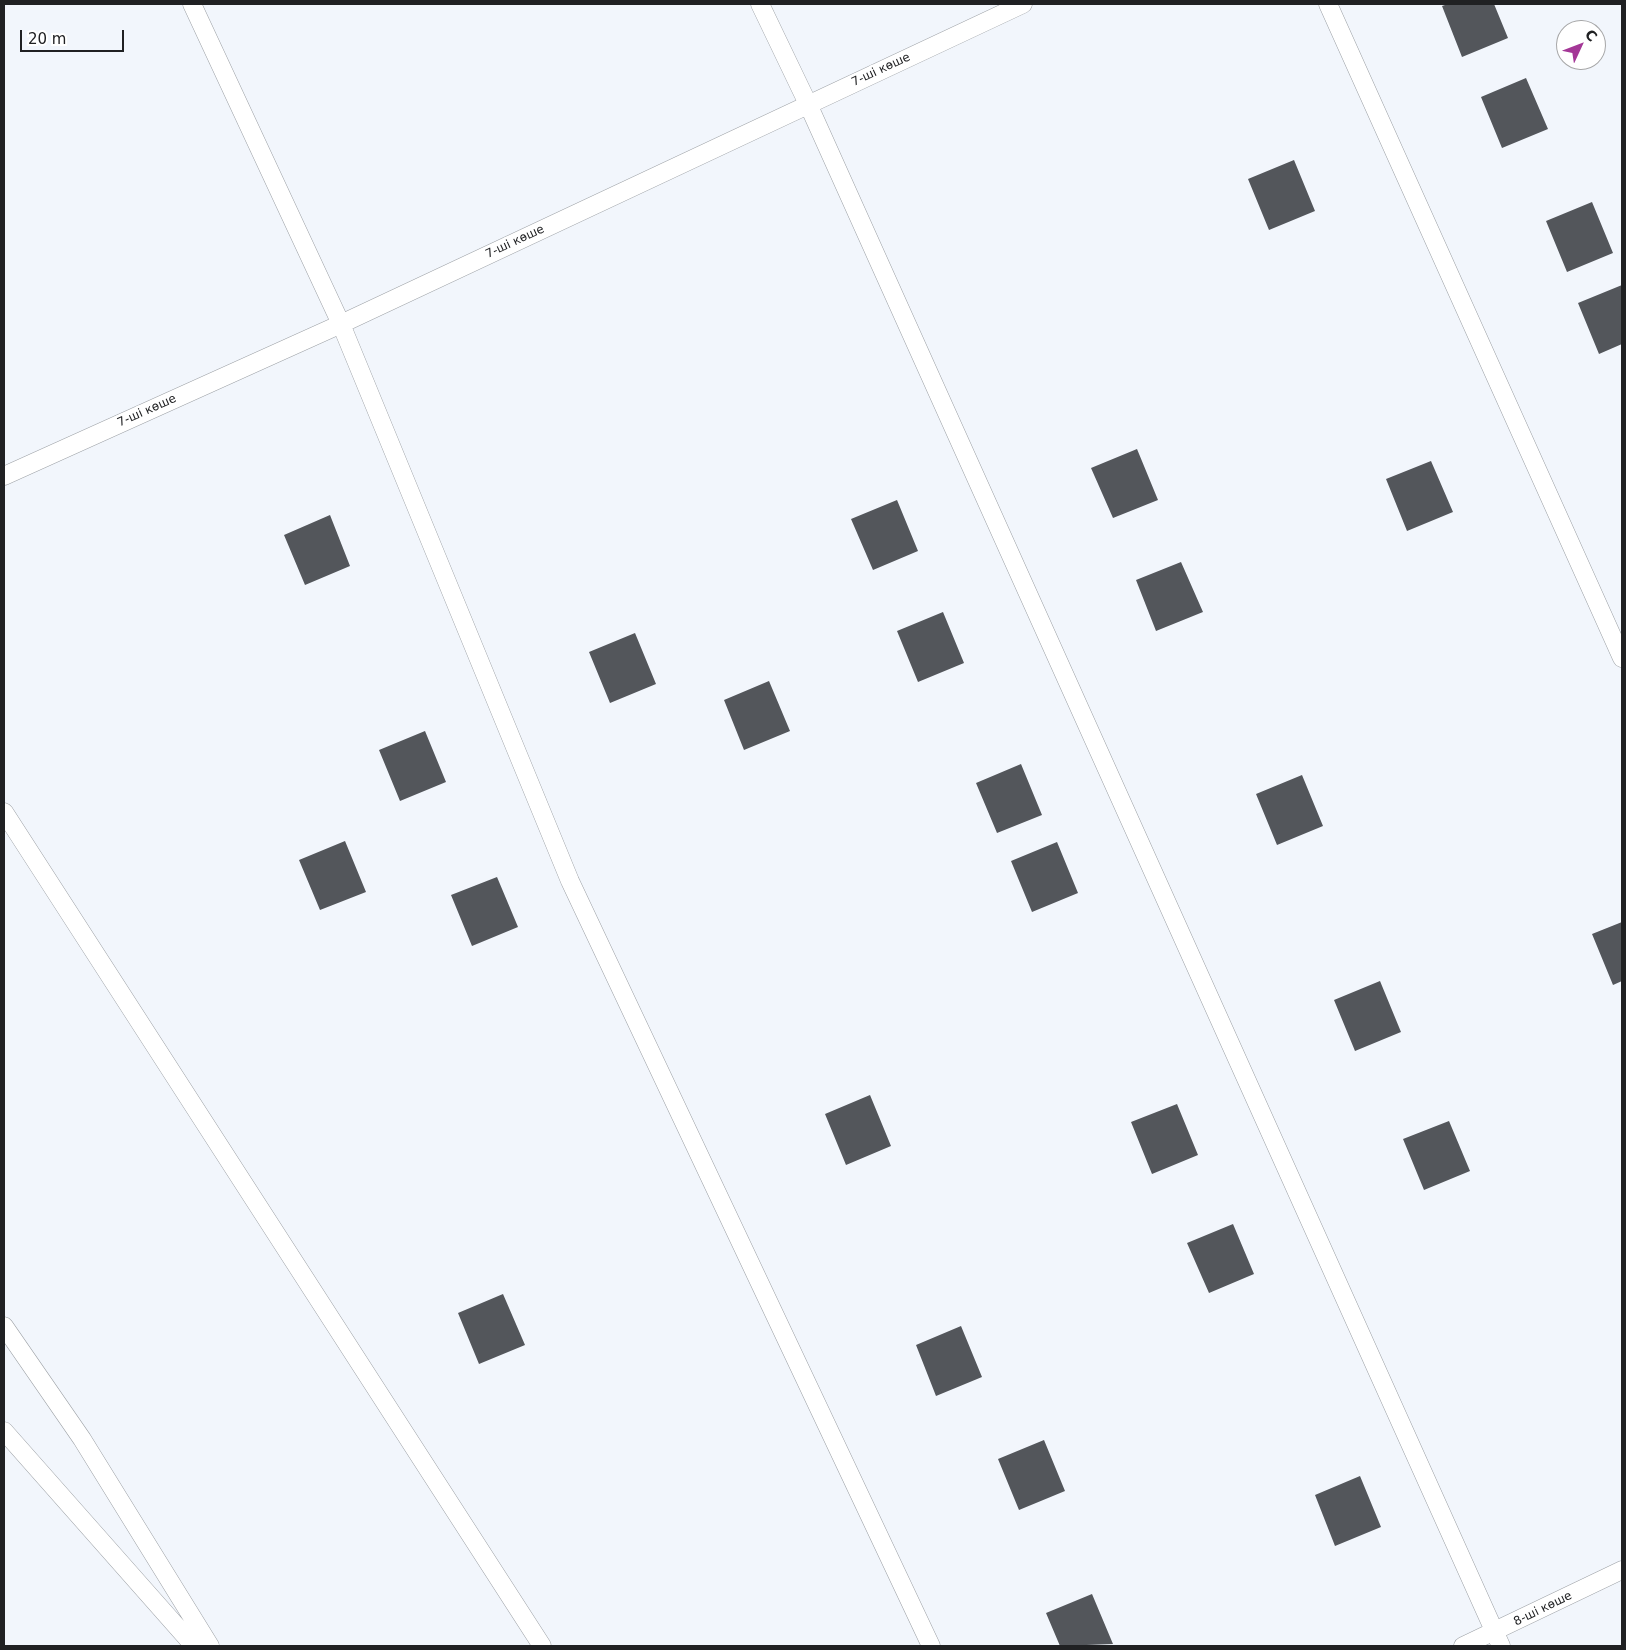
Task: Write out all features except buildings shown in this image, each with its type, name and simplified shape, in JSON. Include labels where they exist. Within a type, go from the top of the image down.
[{"type":"lane","points":[[192,4],[341,324],[570,882],[931,1646]]},
{"type":"lane","points":[[760,4],[808,104],[1498,1639]]},
{"type":"lane","name":"7-ші көше","points":[[4,476],[341,324],[1024,4]]},
{"type":"lane","points":[[1328,4],[1622,658]]},
{"type":"lane","points":[[4,812],[542,1646]]},
{"type":"lane","points":[[4,1326],[87,1448],[210,1646]]},
{"type":"lane","points":[[4,1432],[194,1646]]},
{"type":"lane","name":"8-ші көше","points":[[1464,1646],[1498,1639],[1622,1570]]}]
